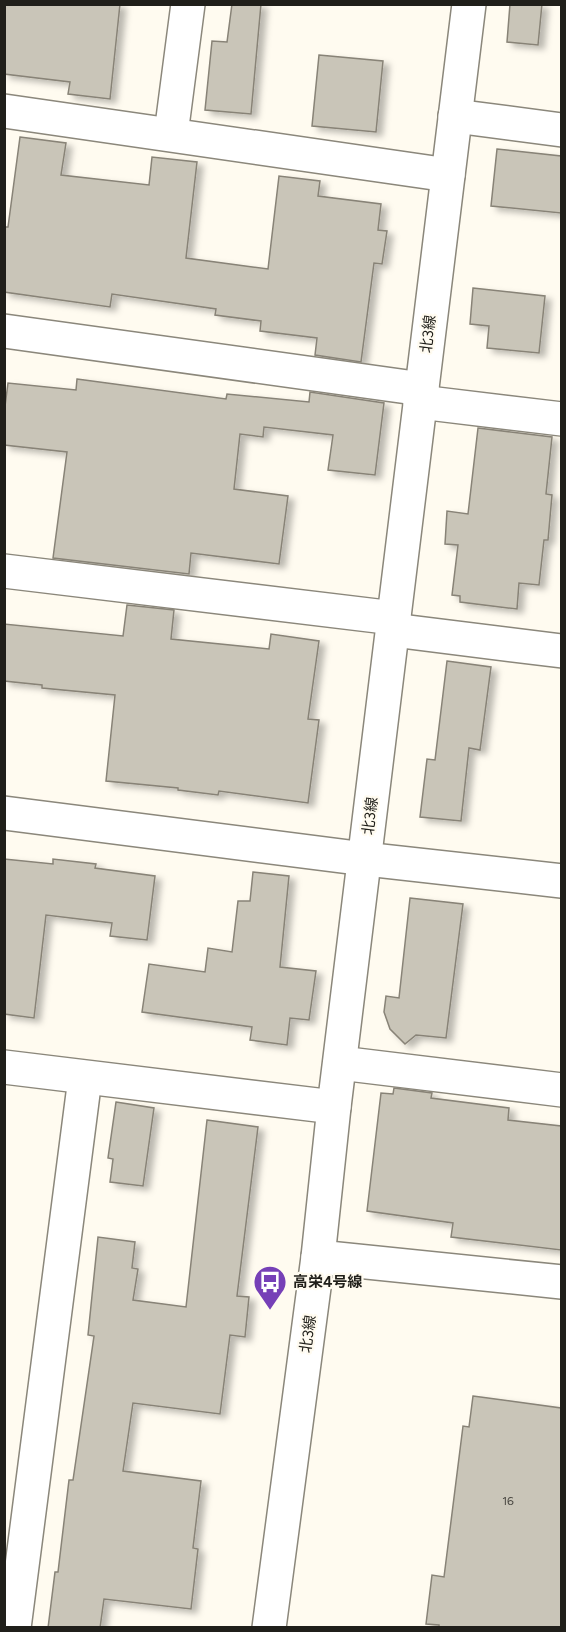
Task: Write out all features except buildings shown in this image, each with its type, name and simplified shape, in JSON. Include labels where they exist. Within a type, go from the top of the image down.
[{"type":"street","points":[[171,134],[188,4]]},
{"type":"street","name":"北3線","points":[[269,1628],[318,1257],[334,1107],[469,4]]},
{"type":"street","points":[[4,111],[448,175]]},
{"type":"street","points":[[455,116],[561,130]]},
{"type":"street","points":[[4,331],[561,419]]},
{"type":"street","points":[[4,571],[394,624],[561,651]]},
{"type":"street","points":[[4,813],[365,859],[561,881]]},
{"type":"street","points":[[340,1063],[561,1090]]},
{"type":"street","points":[[4,1067],[334,1107]]},
{"type":"street","points":[[14,1628],[85,1078]]},
{"type":"street","points":[[318,1257],[561,1282]]},
{"type":"place","name":"高栄4号線","points":[[270,1311]]}]
